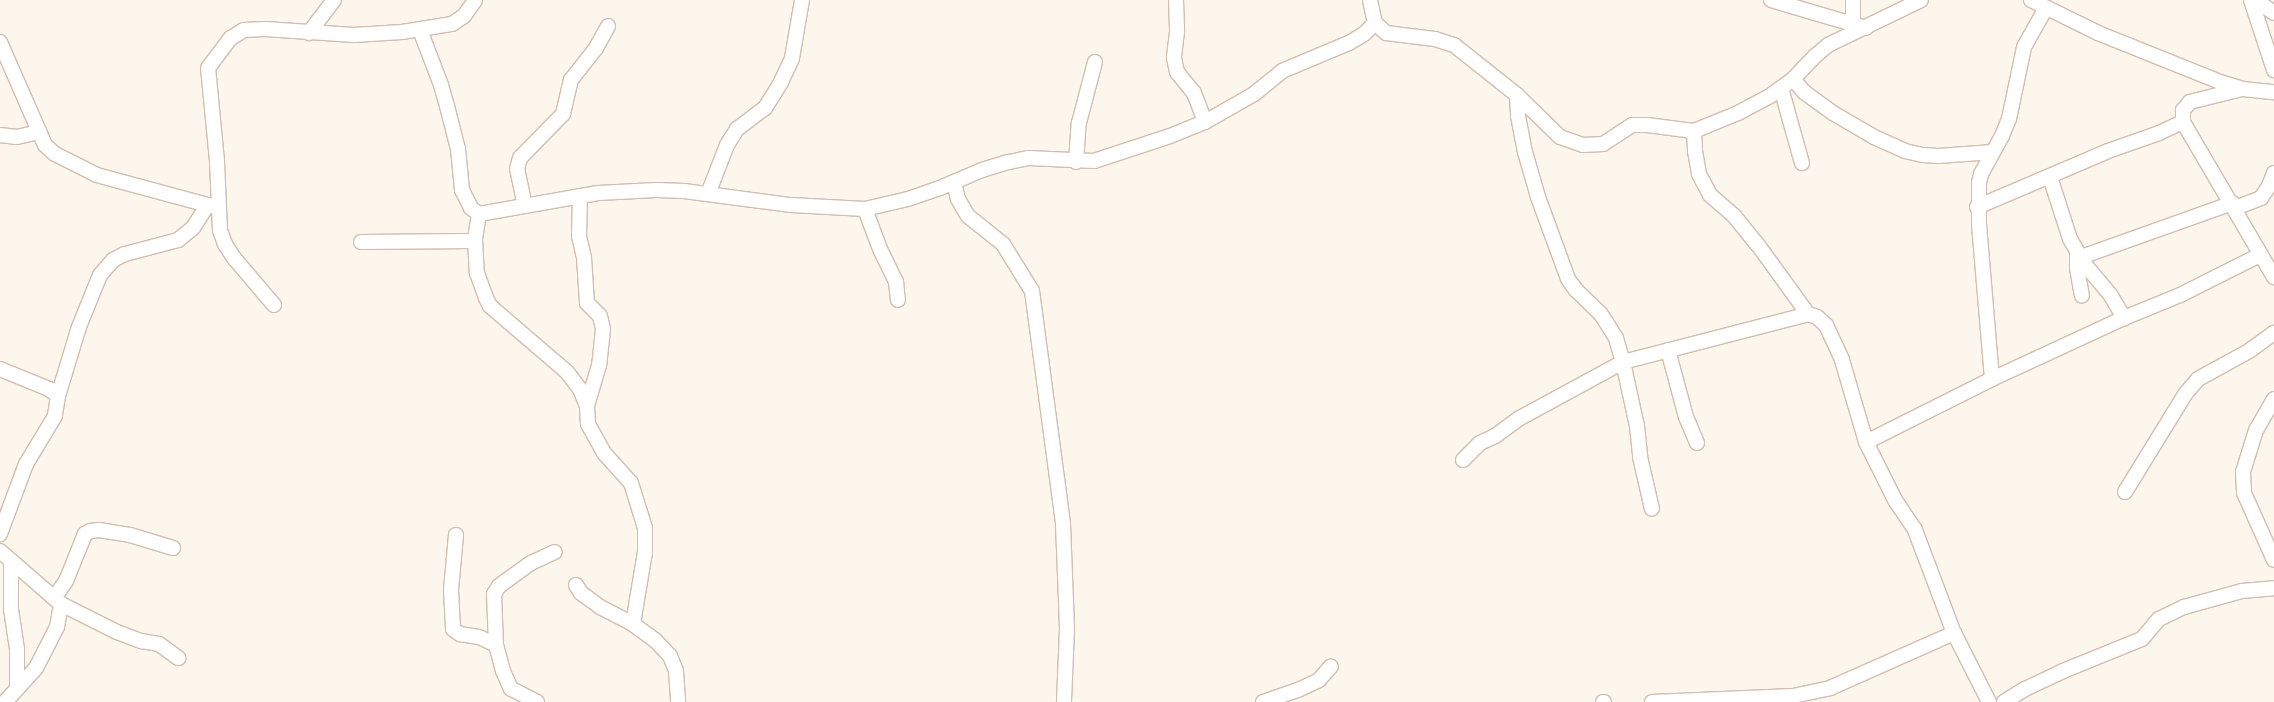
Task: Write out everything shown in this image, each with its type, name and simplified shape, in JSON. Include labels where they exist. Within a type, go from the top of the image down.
[{"type":"street","points":[[309,33],[334,0]]},
{"type":"street","points":[[274,305],[234,258],[225,244],[213,207],[208,68],[231,38],[244,30],[265,29],[309,33],[373,35],[420,30],[452,24],[464,16],[475,0]]},
{"type":"street","points":[[708,194],[727,145],[737,129],[765,108],[781,82],[792,58],[802,0]]},
{"type":"street","points":[[1176,0],[1177,32],[1174,58],[1177,72],[1194,92],[1206,122]]},
{"type":"street","points":[[1370,0],[1375,23],[1386,33],[1436,39],[1454,45],[1517,95],[1560,137],[1583,146],[1603,144],[1632,125],[1647,124],[1694,131],[1738,113],[1781,88],[1793,79],[1828,45],[1860,26],[1921,0]]},
{"type":"street","points":[[1771,0],[1860,26]]},
{"type":"street","points":[[1853,0],[1860,26]]},
{"type":"street","points":[[2031,0],[2098,33],[2243,89],[2274,92]]},
{"type":"street","points":[[2251,0],[2274,70]]},
{"type":"street","points":[[2255,0],[2274,13]]},
{"type":"street","points":[[1992,379],[1977,208],[1981,174],[2009,119],[2024,47],[2046,8]]},
{"type":"street","points":[[479,214],[511,207],[628,190],[656,190],[708,194],[791,205],[865,209],[908,199],[982,170],[1028,158],[1094,162],[1206,122],[1254,94],[1282,71],[1349,44],[1364,34],[1375,23]]},
{"type":"street","points":[[525,206],[517,169],[520,158],[563,114],[571,80],[596,48],[608,26]]},
{"type":"street","points":[[420,30],[436,70],[447,106],[458,149],[462,190],[472,208],[479,214]]},
{"type":"street","points":[[0,42],[45,145],[50,149],[75,166],[97,175],[213,207]]},
{"type":"street","points":[[1076,162],[1079,123],[1095,62]]},
{"type":"street","points":[[1793,79],[1804,92],[1833,113],[1874,137],[1905,151],[1923,155],[1938,156],[1993,152]]},
{"type":"street","points":[[1781,88],[1802,163]]},
{"type":"street","points":[[2243,89],[2190,102],[2184,110],[2183,122],[2234,206],[2260,255],[2274,277]]},
{"type":"street","points":[[1517,95],[1518,116],[1525,152],[1538,197],[1568,279],[1576,290],[1600,313],[1616,338],[1623,362],[1637,426],[1640,457],[1652,509]]},
{"type":"street","points":[[1977,208],[2108,151],[2183,122]]},
{"type":"street","points":[[1694,131],[1695,151],[1699,174],[1710,194],[1735,217],[1758,245],[1808,314]]},
{"type":"street","points":[[0,135],[17,137],[39,132]]},
{"type":"street","points":[[2079,254],[2261,198],[2269,186],[2274,173]]},
{"type":"street","points":[[2050,177],[2070,239],[2099,284],[2111,296],[2124,318]]},
{"type":"street","points":[[954,182],[958,199],[968,216],[1004,244],[1032,291],[1063,524],[1067,629],[1064,702]]},
{"type":"street","points":[[580,196],[580,236],[584,258],[586,298],[590,308],[597,311],[600,316],[603,329],[599,365],[588,406],[588,424],[604,453],[631,483],[638,498],[645,528],[645,552],[633,624]]},
{"type":"street","points":[[0,534],[26,464],[55,416],[58,396],[79,327],[100,275],[113,260],[125,254],[178,240],[193,228],[213,207]]},
{"type":"street","points":[[865,209],[880,249],[896,282],[898,300]]},
{"type":"street","points":[[479,214],[475,240],[477,273],[490,306],[567,372],[580,389],[588,406]]},
{"type":"street","points":[[361,242],[406,240],[448,242],[475,240]]},
{"type":"street","points":[[2079,254],[2077,268],[2082,296]]},
{"type":"street","points":[[1866,442],[1992,379],[2124,318],[2180,295],[2260,255]]},
{"type":"street","points":[[1463,460],[1480,443],[1495,436],[1520,418],[1623,362],[1808,314],[1817,317],[1826,325],[1842,360],[1866,442],[1895,500],[1915,530],[1954,633],[1989,702]]},
{"type":"street","points":[[2125,492],[2186,393],[2198,379],[2274,333]]},
{"type":"street","points":[[1668,350],[1686,417],[1697,443]]},
{"type":"street","points":[[0,370],[49,389],[58,396]]},
{"type":"street","points":[[2274,399],[2256,430],[2243,472],[2244,493],[2274,560]]},
{"type":"street","points":[[4,702],[18,689],[36,668],[51,642],[57,627],[58,601],[86,534],[90,531],[99,530],[130,535],[173,548]]},
{"type":"street","points":[[456,535],[451,590],[453,629],[460,634],[480,637],[496,645]]},
{"type":"street","points":[[0,551],[58,601],[117,632],[141,641],[158,644],[178,658]]},
{"type":"street","points":[[537,702],[511,688],[503,671],[496,645],[494,594],[496,589],[531,563],[555,552]]},
{"type":"street","points":[[11,561],[11,609],[17,648],[18,689]]},
{"type":"street","points":[[576,585],[581,593],[600,607],[633,624],[655,640],[670,656],[676,671],[678,702]]},
{"type":"street","points":[[2004,702],[2025,688],[2062,671],[2142,640],[2159,619],[2184,607],[2242,591],[2274,588]]},
{"type":"street","points":[[1652,702],[1830,695],[1954,633]]},
{"type":"street","points":[[1263,702],[1319,680],[1331,666]]}]
